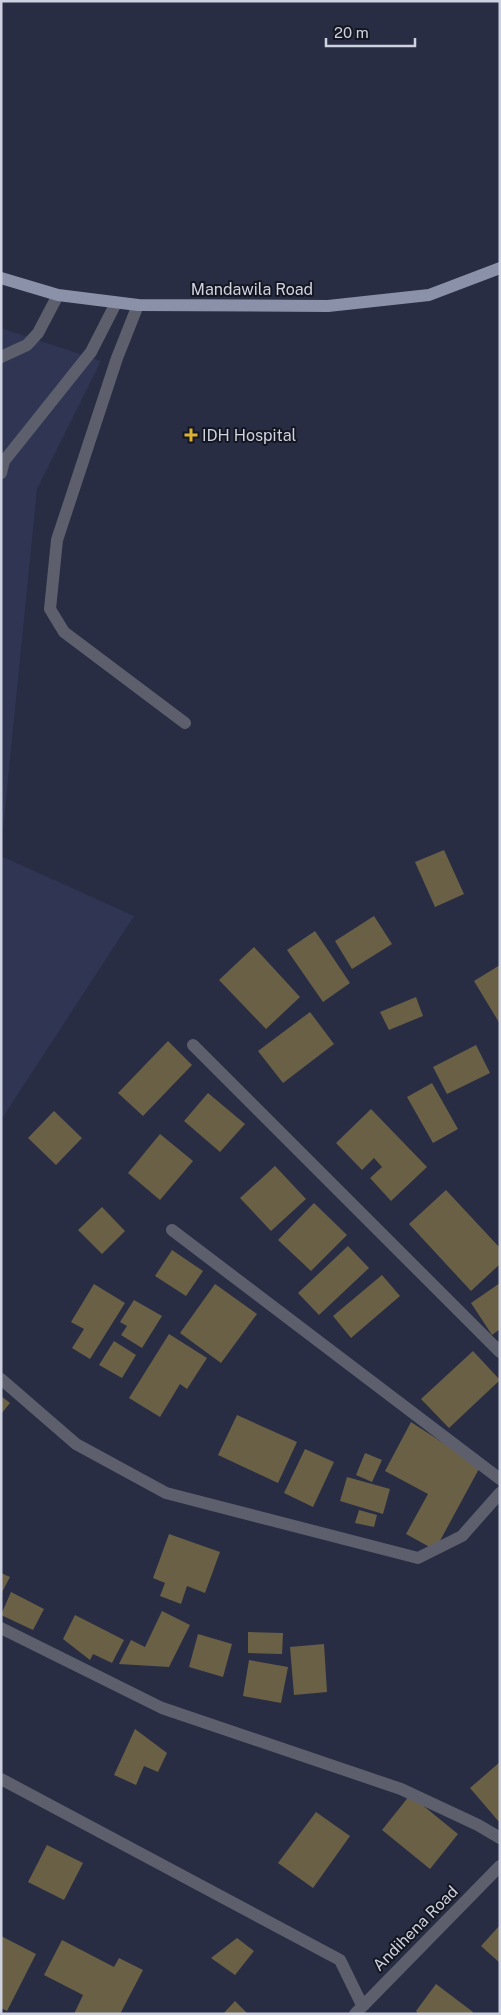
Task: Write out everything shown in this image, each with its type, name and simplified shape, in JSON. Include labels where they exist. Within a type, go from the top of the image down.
[{"type":"main road","name":"Mandawila Road","points":[[1,278],[58,295],[138,305],[328,306],[429,295],[500,268]]},
{"type":"street","points":[[1,357],[27,345],[38,333],[58,295]]},
{"type":"street","points":[[1,473],[4,461],[91,352],[116,303]]},
{"type":"street","points":[[138,305],[117,358],[57,540],[50,609],[64,632],[185,723]]},
{"type":"street","points":[[193,1046],[500,1352]]},
{"type":"street","points":[[172,1230],[500,1479]]},
{"type":"street","points":[[1,1379],[76,1444],[166,1493],[418,1558],[462,1536],[500,1493]]},
{"type":"street","points":[[1,1628],[162,1708],[401,1789],[478,1825],[500,1838]]},
{"type":"street","points":[[1,1779],[340,1960],[359,2009]]},
{"type":"street","name":"Andihena Road","points":[[359,2009],[500,1866]]},
{"type":"shaded area","points":[[1,328],[101,361],[37,489],[1,849]]},
{"type":"shaded area","points":[[1,856],[134,916],[1,1120]]},
{"type":"building","points":[[444,850],[464,894],[435,907],[415,862]]},
{"type":"building","points":[[374,916],[392,944],[352,969],[335,941]]},
{"type":"building","points":[[315,931],[350,983],[323,1002],[287,950]]},
{"type":"building","points":[[254,947],[300,997],[266,1029],[219,980]]},
{"type":"building","points":[[500,965],[500,1024],[474,981]]},
{"type":"building","points":[[416,997],[423,1016],[389,1030],[380,1012]]},
{"type":"building","points":[[310,1012],[334,1044],[283,1083],[258,1051]]},
{"type":"building","points":[[168,1041],[192,1065],[143,1116],[118,1093]]},
{"type":"building","points":[[476,1045],[490,1073],[447,1094],[433,1067]]},
{"type":"building","points":[[432,1083],[458,1129],[433,1143],[407,1097]]},
{"type":"building","points":[[208,1093],[245,1124],[220,1152],[184,1121]]},
{"type":"building","points":[[371,1109],[427,1167],[391,1201],[370,1178],[382,1167],[374,1158],[362,1170],[336,1143]]},
{"type":"building","points":[[54,1111],[82,1138],[56,1165],[28,1138]]},
{"type":"building","points":[[160,1134],[193,1161],[160,1200],[128,1173]]},
{"type":"building","points":[[275,1166],[306,1199],[271,1231],[240,1198]]},
{"type":"building","points":[[446,1190],[500,1248],[500,1264],[471,1291],[409,1224]]},
{"type":"building","points":[[314,1203],[347,1235],[311,1271],[278,1240]]},
{"type":"building","points":[[102,1207],[125,1231],[102,1254],[78,1230]]},
{"type":"building","points":[[348,1246],[369,1268],[319,1315],[298,1293]]},
{"type":"building","points":[[172,1250],[203,1271],[186,1296],[155,1276]]},
{"type":"building","points":[[382,1275],[400,1296],[351,1338],[333,1316]]},
{"type":"building","points":[[500,1283],[500,1329],[492,1335],[471,1303]]},
{"type":"building","points":[[94,1284],[125,1303],[90,1359],[72,1348],[84,1329],[71,1322]]},
{"type":"building","points":[[215,1284],[257,1314],[221,1363],[180,1333]]},
{"type":"building","points":[[134,1300],[162,1316],[142,1348],[121,1335],[127,1326],[120,1322]]},
{"type":"building","points":[[169,1334],[207,1358],[187,1389],[180,1384],[160,1417],[129,1398]]},
{"type":"building","points":[[114,1341],[136,1355],[122,1378],[99,1365]]},
{"type":"building","points":[[473,1351],[500,1380],[449,1428],[421,1399]]},
{"type":"building","points":[[1,1396],[10,1403],[1,1414]]},
{"type":"building","points":[[237,1415],[297,1442],[278,1483],[218,1455]]},
{"type":"building","points":[[411,1422],[480,1467],[435,1550],[406,1534],[428,1494],[385,1471]]},
{"type":"building","points":[[305,1449],[334,1462],[313,1507],[284,1493]]},
{"type":"building","points":[[365,1453],[382,1460],[372,1482],[356,1475]]},
{"type":"building","points":[[347,1477],[390,1489],[383,1514],[340,1501]]},
{"type":"building","points":[[359,1510],[377,1515],[374,1527],[355,1523]]},
{"type":"building","points":[[169,1534],[220,1552],[205,1593],[187,1586],[181,1604],[160,1596],[165,1583],[153,1578]]},
{"type":"building","points":[[1,1573],[10,1577],[1,1594]]},
{"type":"building","points":[[11,1592],[44,1609],[33,1630],[1,1615]]},
{"type":"building","points":[[162,1611],[190,1625],[169,1667],[119,1664],[131,1640],[145,1647]]},
{"type":"building","points":[[75,1615],[124,1640],[112,1663],[93,1654],[90,1660],[63,1639]]},
{"type":"building","points":[[248,1632],[283,1633],[282,1654],[248,1653]]},
{"type":"building","points":[[198,1634],[232,1644],[223,1677],[189,1667]]},
{"type":"building","points":[[324,1644],[327,1692],[294,1695],[290,1647]]},
{"type":"building","points":[[249,1660],[288,1667],[281,1703],[243,1696]]},
{"type":"building","points":[[135,1729],[167,1753],[158,1772],[144,1766],[136,1785],[114,1775]]},
{"type":"building","points":[[500,1762],[500,1823],[470,1788]]},
{"type":"building","points":[[410,1795],[458,1834],[430,1869],[382,1830]]},
{"type":"building","points":[[316,1812],[350,1836],[313,1888],[278,1863]]},
{"type":"building","points":[[47,1845],[83,1863],[64,1900],[28,1882]]},
{"type":"building","points":[[500,1925],[500,1963],[481,1946]]},
{"type":"building","points":[[1,1936],[36,1954],[7,2011],[1,2008]]},
{"type":"building","points":[[237,1938],[254,1951],[235,1975],[211,1958]]},
{"type":"building","points":[[62,1940],[114,1967],[119,1958],[143,1970],[120,2014],[74,2014],[83,1995],[44,1975]]},
{"type":"building","points":[[436,1984],[473,2012],[472,2014],[419,2014],[416,2011]]},
{"type":"building","points":[[235,2001],[248,2014],[223,2014]]},
{"type":"place","name":"IDH Hospital","points":[[191,435]]}]
